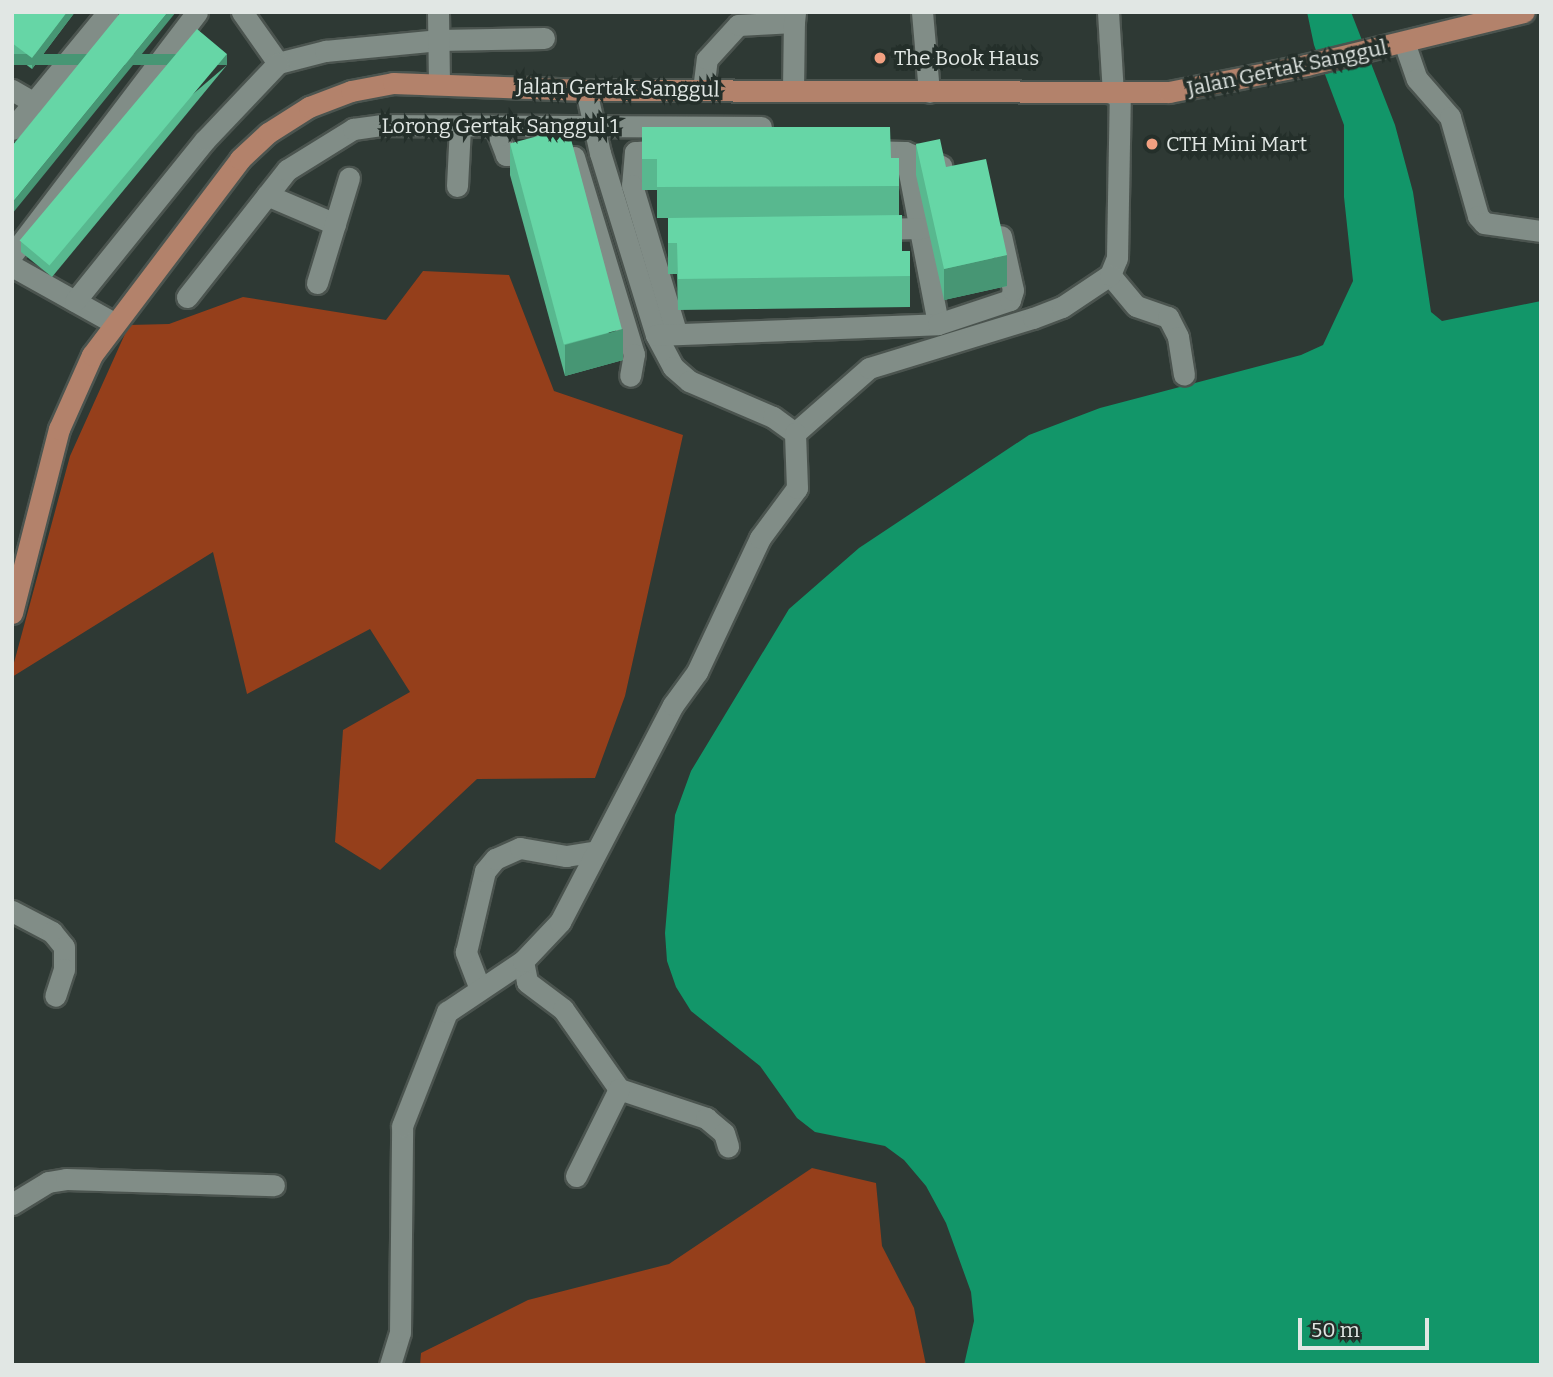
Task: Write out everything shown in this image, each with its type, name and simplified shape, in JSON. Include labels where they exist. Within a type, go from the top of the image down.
[{"type":"main road","name":"Jalan Gertak Sanggul","points":[[12,613],[59,429],[72,392],[114,323],[220,184],[268,133],[309,107],[351,91],[393,83],[586,90],[1116,94],[1209,87],[1524,12]]},
{"type":"street","points":[[12,129],[108,12]]},
{"type":"street","points":[[12,255],[197,12]]},
{"type":"street","points":[[242,12],[278,63]]},
{"type":"street","points":[[438,12],[439,83]]},
{"type":"street","points":[[922,12],[929,92]]},
{"type":"street","points":[[795,433],[869,368],[1043,315],[1110,275],[1117,258],[1116,94],[1108,12]]},
{"type":"street","points":[[703,90],[707,59],[738,25],[794,17],[793,90]]},
{"type":"street","points":[[75,301],[205,140],[278,63],[325,51],[439,40],[544,37]]},
{"type":"street","points":[[1404,42],[1418,79],[1450,117],[1478,216],[1484,223],[1541,231]]},
{"type":"street","points":[[12,90],[33,102]]},
{"type":"street","points":[[586,90],[594,125],[636,232],[664,337],[679,374],[773,417],[795,433]]},
{"type":"street","name":"Lorong Gertak Sanggul 1","points":[[187,297],[287,170],[353,129],[594,125],[761,127]]},
{"type":"street","points":[[457,186],[460,126]]},
{"type":"street","points":[[495,126],[506,155],[561,153],[576,159],[634,355],[629,376]]},
{"type":"street","points":[[636,232],[632,185],[635,152],[696,149]]},
{"type":"street","points":[[835,151],[905,152],[962,174]]},
{"type":"street","points":[[905,152],[922,228],[938,324]]},
{"type":"street","points":[[317,283],[349,178]]},
{"type":"street","points":[[267,195],[335,224]]},
{"type":"street","points":[[634,355],[664,337],[938,324],[1013,295],[997,217]]},
{"type":"street","points":[[853,229],[922,228]]},
{"type":"street","points":[[636,232],[673,231]]},
{"type":"street","points":[[12,266],[114,323]]},
{"type":"street","points":[[1110,275],[1136,306],[1168,317],[1178,337],[1184,374]]},
{"type":"street","points":[[390,1365],[400,1332],[402,1126],[447,1012],[523,961],[560,922],[673,705],[697,672],[760,538],[797,488],[795,433]]},
{"type":"street","points":[[480,989],[466,952],[485,871],[495,859],[520,848],[566,856],[596,851]]},
{"type":"street","points":[[12,911],[52,932],[64,947],[64,969],[55,996]]},
{"type":"street","points":[[523,961],[527,982],[563,1009],[619,1089],[706,1118],[724,1133],[728,1146]]},
{"type":"street","points":[[576,1176],[619,1089]]},
{"type":"street","points":[[12,1204],[48,1182],[66,1179],[274,1185]]},
{"type":"shaded area","points":[[1307,12],[1351,12],[1395,125],[1413,192],[1431,312],[1442,321],[1541,301],[1541,1365],[964,1365],[974,1321],[971,1292],[946,1223],[926,1186],[904,1160],[885,1146],[815,1132],[797,1118],[760,1066],[691,1011],[676,987],[667,961],[665,933],[675,815],[691,771],[789,609],[859,548],[1029,435],[1100,408],[1301,355],[1323,345],[1353,281],[1344,197],[1344,125],[1314,45]]},
{"type":"shaded area","points":[[423,271],[509,275],[554,391],[683,435],[625,696],[595,778],[477,779],[380,870],[335,842],[343,730],[410,692],[370,629],[247,694],[213,552],[12,677],[12,670],[70,456],[129,325],[169,324],[243,297],[386,320]]},
{"type":"shaded area","points":[[812,1168],[876,1183],[882,1246],[914,1308],[926,1365],[420,1365],[421,1353],[528,1300],[669,1264]]},
{"type":"building","points":[[12,12],[67,12],[32,58],[12,43]]},
{"type":"building","points":[[121,12],[168,12],[12,203],[12,146]]},
{"type":"building","points":[[197,29],[227,54],[49,265],[20,240]]},
{"type":"building","points":[[642,127],[890,127],[891,158],[899,158],[899,186],[657,187],[657,159],[642,159]]},
{"type":"building","points":[[568,128],[622,329],[564,344],[510,144]]},
{"type":"building","points":[[940,139],[946,167],[986,159],[1007,255],[944,269],[916,144]]},
{"type":"building","points":[[902,215],[902,251],[910,251],[910,276],[678,279],[677,243],[668,243],[668,218]]},
{"type":"place","name":"The Book Haus","points":[[880,58]]},
{"type":"place","name":"CTH Mini Mart","points":[[1152,144]]}]
